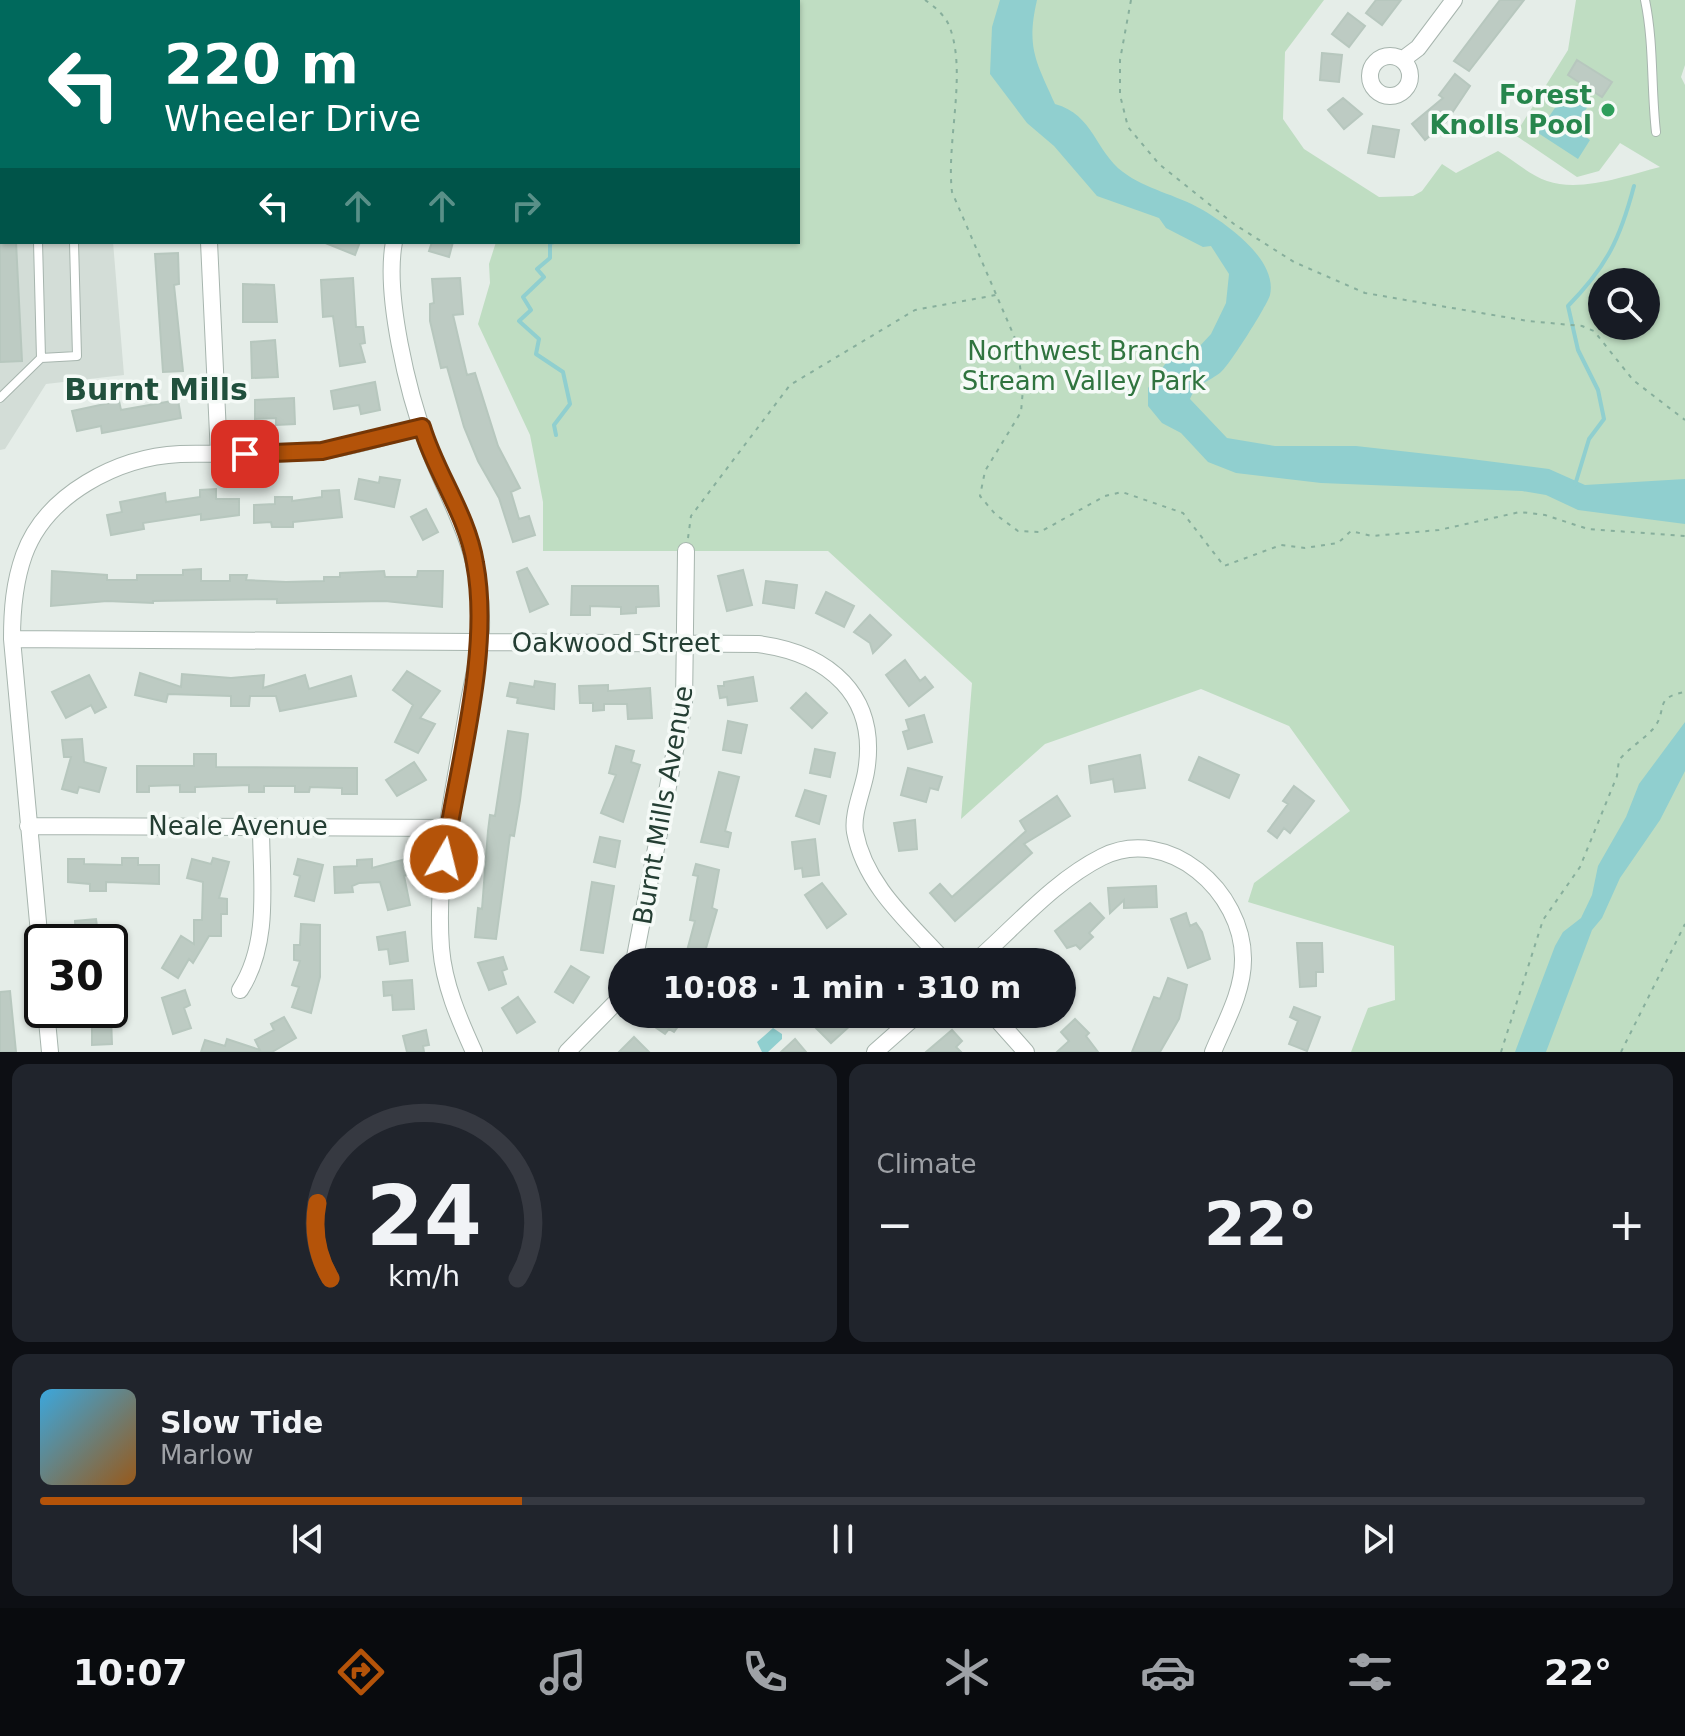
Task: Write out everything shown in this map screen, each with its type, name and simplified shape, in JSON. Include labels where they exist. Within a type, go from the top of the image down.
[{"type":"street","points":[[1402,60],[1418,48],[1454,0]]},
{"type":"street","points":[[209,244],[219,455]]},
{"type":"street","points":[[394,244],[389,267],[394,318],[422,427],[465,524],[475,563],[479,642],[440,890],[441,951],[455,1009],[474,1052]]},
{"type":"street","points":[[38,924],[12,639],[12,599],[24,553],[45,519],[77,488],[103,473],[140,460],[179,454],[322,451],[422,427]]},
{"type":"street","name":"Burnt Mills Avenue","points":[[637,948],[675,766],[684,704],[686,551]]},
{"type":"street","name":"Oakwood Street","points":[[12,639],[685,644],[793,648],[824,663],[845,683],[865,725],[867,767],[854,828],[864,864],[876,884],[933,948]]},
{"type":"street","name":"Neale Avenue","points":[[28,826],[449,828]]},
{"type":"street","points":[[240,990],[254,968],[260,947],[261,826]]},
{"type":"street","points":[[991,948],[1073,875],[1104,856],[1131,850],[1173,855],[1212,881],[1236,918],[1243,959],[1239,990],[1213,1052]]},
{"type":"street","points":[[567,1052],[608,1010]]},
{"type":"street","points":[[48,1028],[50,1052]]},
{"type":"street","points":[[875,1052],[902,1028]]},
{"type":"street","points":[[1005,1028],[1026,1052]]},
{"type":"lane","points":[[1645,0],[1650,25],[1650,71],[1656,132]]},
{"type":"lane","points":[[38,244],[41,358]]},
{"type":"lane","points":[[0,398],[41,358],[77,356],[74,244]]},
{"type":"path","points":[[925,0],[950,26],[955,52],[949,165],[952,192],[1017,343],[1021,412],[985,471],[980,496],[995,514],[1018,531],[1040,532],[1105,496],[1122,492],[1183,513],[1224,566],[1281,545],[1305,548],[1338,543],[1351,531],[1372,536],[1439,530],[1520,512],[1545,515],[1588,529],[1685,536]]},
{"type":"path","points":[[1131,0],[1120,60],[1120,95],[1128,127],[1159,164],[1234,224],[1294,262],[1365,293],[1515,319],[1582,326],[1594,331],[1633,380],[1685,420]]},
{"type":"path","points":[[686,551],[691,516],[790,385],[915,310],[997,295]]},
{"type":"path","points":[[1501,1052],[1543,920],[1580,867],[1617,776],[1619,760],[1654,729],[1662,704],[1670,695],[1685,692]]},
{"type":"path","points":[[1621,1052],[1685,924]]},
{"type":"shaded area","points":[[0,244],[113,244],[124,375],[46,384],[5,449],[0,450]]},
{"type":"green space","name":"Northwest Branch Stream Valley Park","points":[[800,0],[1324,0],[1285,52],[1283,119],[1304,149],[1379,197],[1413,196],[1422,191],[1442,164],[1456,173],[1498,151],[1534,175],[1560,184],[1604,182],[1660,167],[1620,143],[1599,171],[1577,177],[1515,135],[1568,50],[1576,0],[1685,0],[1685,65],[1681,77],[1685,85],[1685,1052],[1351,1052],[1368,1008],[1395,1000],[1394,946],[1248,902],[1254,883],[1350,811],[1289,726],[1201,689],[1045,744],[961,819],[972,683],[828,551],[543,551],[543,502],[530,435],[478,324],[490,283],[489,264],[495,244],[800,244]]},
{"type":"water","points":[[1000,0],[1037,0],[1033,43],[1055,104],[1078,116],[1114,164],[1132,178],[1192,204],[1224,224],[1248,244],[1266,269],[1270,295],[1263,310],[1225,367],[1199,386],[1190,399],[1227,438],[1275,446],[1356,446],[1549,469],[1585,485],[1685,479],[1685,524],[1578,510],[1546,495],[1522,491],[1321,483],[1236,473],[1208,462],[1181,433],[1162,423],[1148,406],[1148,388],[1173,353],[1198,348],[1211,334],[1226,303],[1229,274],[1211,246],[1203,247],[1166,228],[1159,218],[1097,196],[1054,146],[1027,123],[990,74],[992,27]]},
{"type":"water","points":[[1567,90],[1589,105],[1573,128],[1590,140],[1578,159],[1538,133]]},
{"type":"water","points":[[1685,722],[1685,771],[1660,820],[1620,878],[1602,918],[1592,930],[1546,1052],[1515,1052],[1555,946],[1563,932],[1581,918],[1592,895],[1598,866],[1626,817],[1639,784]]},
{"type":"water","points":[[773,1028],[782,1034],[782,1039],[768,1052],[762,1052],[757,1042]]},
{"type":"building","points":[[1376,0],[1401,0],[1382,25],[1366,13]]},
{"type":"building","points":[[1500,0],[1524,0],[1469,71],[1454,61]]},
{"type":"building","points":[[1348,13],[1365,26],[1349,47],[1332,34]]},
{"type":"building","points":[[1322,53],[1342,55],[1339,82],[1320,80]]},
{"type":"building","points":[[1577,60],[1612,82],[1602,97],[1568,75]]},
{"type":"building","points":[[1455,74],[1470,86],[1446,122],[1425,140],[1412,124],[1443,98],[1439,95]]},
{"type":"building","points":[[1343,98],[1362,114],[1344,129],[1328,110]]},
{"type":"building","points":[[1373,126],[1399,130],[1394,157],[1368,153]]},
{"type":"building","points":[[0,244],[16,244],[22,361],[0,362]]},
{"type":"building","points":[[328,244],[359,244],[355,255]]},
{"type":"building","points":[[431,244],[452,244],[449,257],[429,251]]},
{"type":"building","points":[[178,253],[179,284],[174,285],[183,371],[163,372],[155,254]]},
{"type":"building","points":[[353,278],[356,327],[363,327],[365,343],[360,344],[365,362],[340,366],[333,316],[323,317],[321,280]]},
{"type":"building","points":[[460,278],[463,314],[453,315],[467,375],[475,373],[498,446],[520,488],[511,492],[519,519],[529,516],[535,535],[513,542],[499,498],[478,461],[464,427],[447,367],[441,368],[430,321],[430,304],[434,303],[432,279]]},
{"type":"building","points":[[243,284],[274,285],[277,322],[243,322]]},
{"type":"building","points":[[275,340],[278,377],[252,378],[251,342]]},
{"type":"building","points":[[375,382],[380,410],[361,414],[359,405],[334,409],[331,391]]},
{"type":"building","points":[[294,398],[295,424],[276,425],[276,418],[255,419],[255,400]]},
{"type":"building","points":[[178,400],[181,418],[102,433],[101,426],[77,431],[72,411],[119,401],[121,410]]},
{"type":"building","points":[[380,477],[400,480],[394,507],[355,499],[359,479],[379,483]]},
{"type":"building","points":[[216,489],[216,499],[239,499],[239,515],[201,520],[201,514],[143,523],[144,529],[111,535],[107,515],[122,512],[120,502],[165,493],[166,502],[200,497],[200,490]]},
{"type":"building","points":[[339,490],[342,517],[293,522],[293,527],[272,527],[271,522],[254,523],[254,505],[275,504],[275,497],[292,497],[292,501],[322,497],[322,491]]},
{"type":"building","points":[[426,509],[438,532],[423,540],[411,517]]},
{"type":"building","points":[[527,568],[548,604],[530,612],[517,572]]},
{"type":"building","points":[[201,569],[201,581],[230,581],[230,575],[247,575],[246,580],[286,582],[324,581],[324,577],[340,577],[340,573],[384,571],[385,577],[417,577],[418,571],[443,571],[442,607],[385,601],[277,603],[277,599],[153,603],[107,601],[51,606],[52,571],[107,575],[107,580],[137,580],[137,575],[183,575],[183,570]]},
{"type":"building","points":[[743,570],[752,605],[727,611],[718,576]]},
{"type":"building","points":[[766,581],[797,585],[794,608],[763,603]]},
{"type":"building","points":[[572,586],[658,586],[659,606],[636,607],[636,613],[621,614],[621,607],[590,606],[590,615],[571,615]]},
{"type":"building","points":[[826,592],[854,606],[844,627],[816,613]]},
{"type":"building","points":[[870,615],[891,635],[873,653],[870,643],[854,632]]},
{"type":"building","points":[[905,660],[920,681],[925,677],[933,687],[909,706],[886,675]]},
{"type":"building","points":[[407,671],[440,691],[420,718],[435,724],[418,753],[395,742],[413,705],[393,690]]},
{"type":"building","points":[[140,673],[181,687],[182,674],[231,678],[264,675],[263,688],[305,675],[309,689],[351,676],[356,696],[280,711],[276,696],[250,696],[249,706],[231,706],[231,696],[168,694],[166,702],[135,695]]},
{"type":"building","points":[[89,675],[106,707],[95,713],[91,705],[66,718],[52,692]]},
{"type":"building","points":[[753,677],[757,701],[728,705],[727,697],[720,698],[718,686],[724,686],[724,682]]},
{"type":"building","points":[[535,681],[555,684],[554,709],[517,703],[518,698],[507,696],[510,683],[534,687]]},
{"type":"building","points":[[608,685],[608,691],[650,688],[652,718],[628,719],[627,704],[604,704],[604,710],[593,711],[593,703],[580,703],[579,686]]},
{"type":"building","points":[[806,693],[827,713],[812,728],[791,708]]},
{"type":"building","points":[[924,715],[932,742],[908,749],[903,732],[909,730],[906,720]]},
{"type":"building","points":[[728,721],[747,725],[741,753],[723,750]]},
{"type":"building","points":[[508,731],[528,734],[520,800],[514,836],[510,835],[496,939],[475,937],[478,908],[482,909],[490,815],[495,816]]},
{"type":"building","points":[[82,739],[84,762],[106,768],[99,792],[79,787],[77,793],[62,789],[71,757],[64,757],[62,740]]},
{"type":"building","points":[[616,746],[634,751],[631,762],[640,765],[623,822],[601,813],[616,775],[609,773]]},
{"type":"building","points":[[815,749],[835,753],[830,777],[810,773]]},
{"type":"building","points":[[194,754],[216,754],[216,767],[357,768],[357,794],[342,794],[342,788],[310,787],[309,792],[295,792],[295,786],[264,786],[264,792],[249,792],[249,785],[195,787],[195,792],[180,792],[180,785],[149,786],[149,792],[137,792],[137,766],[194,766]]},
{"type":"building","points":[[1140,755],[1145,788],[1115,792],[1113,779],[1091,783],[1089,766]]},
{"type":"building","points":[[1199,757],[1239,775],[1229,798],[1189,780]]},
{"type":"building","points":[[414,762],[426,780],[397,796],[386,780]]},
{"type":"building","points":[[908,768],[942,777],[938,790],[930,788],[926,802],[901,795]]},
{"type":"building","points":[[719,772],[739,777],[725,831],[731,833],[728,847],[701,842]]},
{"type":"building","points":[[1294,786],[1314,801],[1290,833],[1284,828],[1277,838],[1268,831],[1288,804],[1283,801]]},
{"type":"building","points":[[805,790],[826,796],[819,824],[796,816]]},
{"type":"building","points":[[1057,796],[1070,816],[1024,844],[1032,853],[955,921],[930,893],[940,884],[952,897],[1026,831],[1020,821]]},
{"type":"building","points":[[915,820],[917,849],[899,851],[894,823]]},
{"type":"building","points":[[600,837],[620,841],[615,867],[594,862]]},
{"type":"building","points":[[815,839],[819,875],[803,877],[802,868],[795,869],[792,842]]},
{"type":"building","points":[[122,858],[138,858],[138,865],[159,865],[159,884],[106,882],[106,891],[90,891],[90,884],[68,882],[68,859],[84,859],[84,864],[122,865]]},
{"type":"building","points":[[213,858],[229,862],[219,898],[227,899],[227,914],[221,914],[221,936],[209,936],[193,963],[189,959],[178,978],[162,968],[181,936],[194,944],[194,920],[202,920],[203,882],[187,878],[192,859],[211,864]]},
{"type":"building","points":[[298,859],[323,865],[314,901],[295,896],[300,876],[294,874]]},
{"type":"building","points":[[372,859],[372,868],[406,859],[410,874],[404,876],[410,905],[388,910],[380,882],[359,883],[352,886],[353,892],[335,893],[334,867],[357,866],[357,860]]},
{"type":"building","points":[[696,864],[719,870],[712,908],[717,910],[706,948],[688,948],[695,921],[690,920],[698,876],[693,875]]},
{"type":"building","points":[[592,882],[614,886],[603,953],[581,950]]},
{"type":"building","points":[[822,883],[846,914],[827,928],[805,895]]},
{"type":"building","points":[[1156,886],[1157,907],[1124,908],[1124,900],[1110,913],[1108,888]]},
{"type":"building","points":[[1090,903],[1104,918],[1089,933],[1093,937],[1080,949],[1076,945],[1067,948],[1055,931]]},
{"type":"building","points":[[1186,913],[1190,926],[1196,923],[1202,932],[1210,959],[1188,968],[1171,919]]},
{"type":"building","points":[[96,919],[97,924],[75,924],[75,921]]},
{"type":"building","points":[[301,924],[320,925],[320,977],[311,1013],[292,1007],[299,987],[292,985],[300,961],[294,960],[294,945],[300,945]]},
{"type":"building","points":[[405,932],[408,961],[390,964],[388,949],[379,950],[377,937]]},
{"type":"building","points":[[1297,943],[1322,943],[1323,972],[1316,972],[1316,986],[1300,987]]},
{"type":"building","points":[[503,957],[507,969],[502,971],[506,984],[489,990],[478,963]]},
{"type":"building","points":[[571,966],[589,977],[573,1003],[555,992]]},
{"type":"building","points":[[1168,978],[1187,985],[1179,1019],[1160,1052],[1132,1052],[1154,997],[1160,999]]},
{"type":"building","points":[[412,980],[414,1009],[393,1010],[392,995],[384,996],[383,982]]},
{"type":"building","points":[[185,990],[190,1005],[184,1008],[191,1028],[173,1034],[162,998]]},
{"type":"building","points":[[10,991],[16,1052],[0,1052],[0,992]]},
{"type":"building","points":[[518,997],[535,1022],[517,1033],[502,1008]]},
{"type":"building","points":[[1294,1007],[1320,1017],[1307,1051],[1289,1044],[1298,1021],[1290,1017]]},
{"type":"building","points":[[284,1017],[296,1038],[272,1052],[201,1052],[205,1040],[225,1046],[227,1039],[260,1050],[255,1040],[274,1030],[271,1024]]},
{"type":"building","points":[[1076,1020],[1089,1033],[1086,1036],[1098,1052],[1057,1052],[1069,1041],[1061,1032],[1065,1028],[1076,1028]]},
{"type":"building","points":[[92,1028],[111,1028],[112,1044],[92,1045]]},
{"type":"building","points":[[656,1028],[677,1028],[674,1032],[669,1029],[665,1034]]},
{"type":"building","points":[[816,1028],[848,1028],[831,1043]]},
{"type":"building","points":[[426,1030],[429,1045],[423,1046],[424,1052],[407,1052],[403,1036]]},
{"type":"building","points":[[952,1030],[962,1041],[956,1047],[961,1052],[926,1052]]},
{"type":"building","points":[[634,1037],[649,1052],[619,1052]]},
{"type":"building","points":[[795,1039],[806,1052],[781,1052]]},
{"type":"waterway","points":[[1575,485],[1589,439],[1604,419],[1598,390],[1578,350],[1568,306],[1593,278],[1610,251],[1634,186]]},
{"type":"waterway","points":[[550,244],[550,258],[537,269],[544,277],[523,297],[531,310],[519,321],[539,339],[536,354],[563,372],[570,404],[554,425],[556,435]]},
{"type":"place","name":"Forest Knolls Pool","points":[[1608,110]]},
{"type":"district","name":"Burnt Mills","points":[[156,389]]},
{"type":"route","points":[[245,454],[322,451],[422,427],[465,524],[475,563],[481,629],[444,859]]}]
